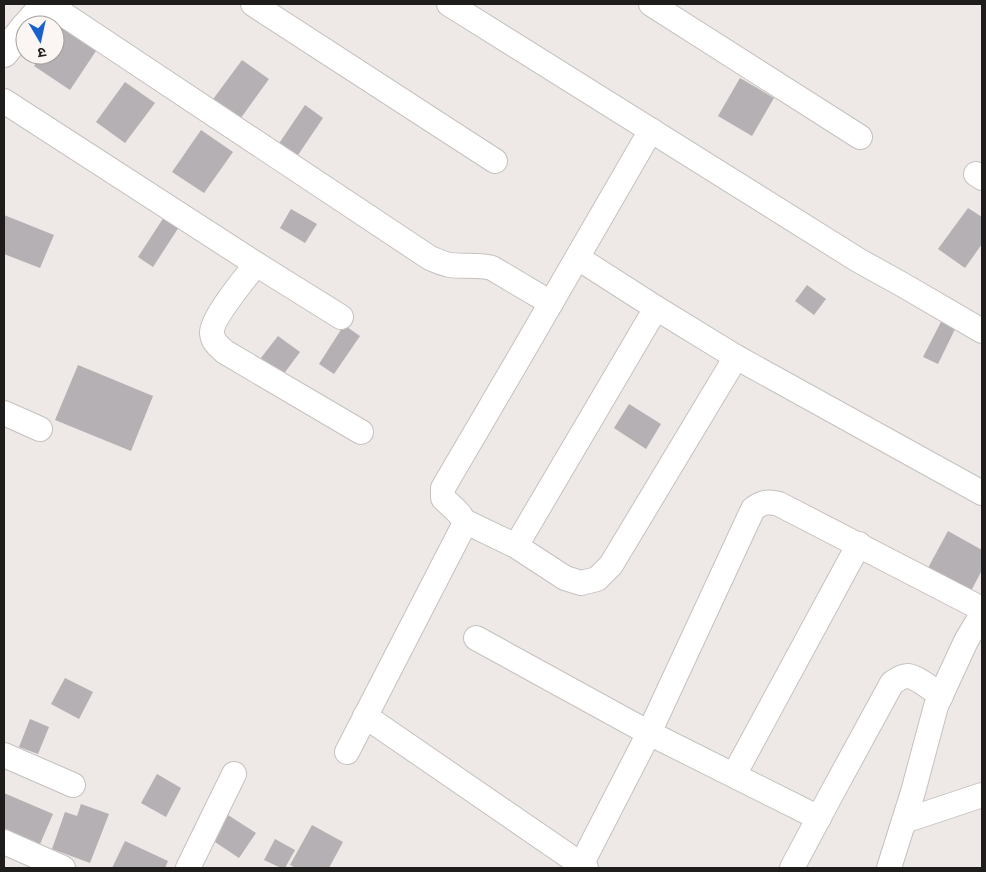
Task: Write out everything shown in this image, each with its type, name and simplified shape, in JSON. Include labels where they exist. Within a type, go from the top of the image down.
[{"type":"street","points":[[36,15],[46,4],[430,258],[452,265],[492,268],[551,302]]},
{"type":"street","points":[[253,4],[495,161]]},
{"type":"street","points":[[449,4],[858,260],[982,331]]},
{"type":"street","points":[[651,4],[860,138]]},
{"type":"street","points":[[4,53],[15,40]]},
{"type":"street","points":[[4,101],[341,318]]},
{"type":"street","points":[[651,130],[444,488],[443,498],[464,522],[516,546],[565,578],[581,583],[597,579],[611,565],[736,357]]},
{"type":"street","points":[[578,258],[736,357],[982,493]]},
{"type":"street","points":[[256,264],[217,317],[212,328],[214,343],[225,352],[361,432]]},
{"type":"street","points":[[516,546],[656,308]]},
{"type":"street","points":[[4,413],[40,429]]},
{"type":"street","points":[[365,716],[584,866],[649,733],[753,509],[761,503],[779,504],[982,609]]},
{"type":"street","points":[[347,752],[464,522]]},
{"type":"street","points":[[734,775],[858,544]]},
{"type":"street","points":[[889,868],[936,706],[966,641],[982,614]]},
{"type":"street","points":[[476,638],[649,733],[819,818]]},
{"type":"street","points":[[792,868],[892,684],[900,678],[907,676],[914,678],[941,696]]},
{"type":"street","points":[[4,755],[73,785]]},
{"type":"street","points":[[188,868],[234,774]]},
{"type":"street","points":[[904,821],[982,795]]},
{"type":"street","points":[[4,842],[63,868]]},
{"type":"building","points":[[65,27],[98,48],[70,90],[34,66],[65,65]]},
{"type":"building","points":[[242,60],[269,79],[238,122],[211,102]]},
{"type":"building","points":[[740,78],[774,98],[752,136],[718,116]]},
{"type":"building","points":[[125,82],[155,103],[125,143],[96,122]]},
{"type":"building","points":[[305,105],[323,118],[296,158],[278,145]]},
{"type":"building","points":[[201,130],[233,152],[204,193],[172,172]]},
{"type":"building","points":[[968,208],[982,217],[982,244],[965,268],[938,249]]},
{"type":"building","points":[[291,209],[317,224],[305,243],[280,228]]},
{"type":"building","points":[[4,215],[54,235],[40,268],[4,254]]},
{"type":"building","points":[[164,217],[179,227],[153,267],[138,257]]},
{"type":"building","points":[[807,285],[826,299],[814,315],[795,301]]},
{"type":"building","points":[[943,318],[957,325],[938,364],[923,357]]},
{"type":"building","points":[[344,325],[360,336],[334,374],[319,364]]},
{"type":"building","points":[[278,336],[300,352],[280,379],[257,363]]},
{"type":"building","points":[[78,365],[153,396],[131,451],[55,420]]},
{"type":"building","points":[[629,404],[661,424],[646,449],[614,428]]},
{"type":"building","points":[[948,531],[982,550],[982,570],[971,591],[928,568]]},
{"type":"building","points":[[65,678],[93,692],[79,719],[51,704]]},
{"type":"building","points":[[30,719],[49,727],[38,754],[19,747]]},
{"type":"building","points":[[157,774],[181,788],[166,817],[141,803]]},
{"type":"building","points":[[4,793],[53,814],[40,844],[4,828]]},
{"type":"building","points":[[81,804],[109,814],[90,863],[52,849],[65,812],[77,816]]},
{"type":"building","points":[[228,815],[256,833],[239,858],[212,840]]},
{"type":"building","points":[[312,825],[343,842],[329,868],[296,868],[290,865]]},
{"type":"building","points":[[275,839],[295,850],[285,868],[264,860]]},
{"type":"building","points":[[125,841],[168,861],[165,868],[112,868]]}]
